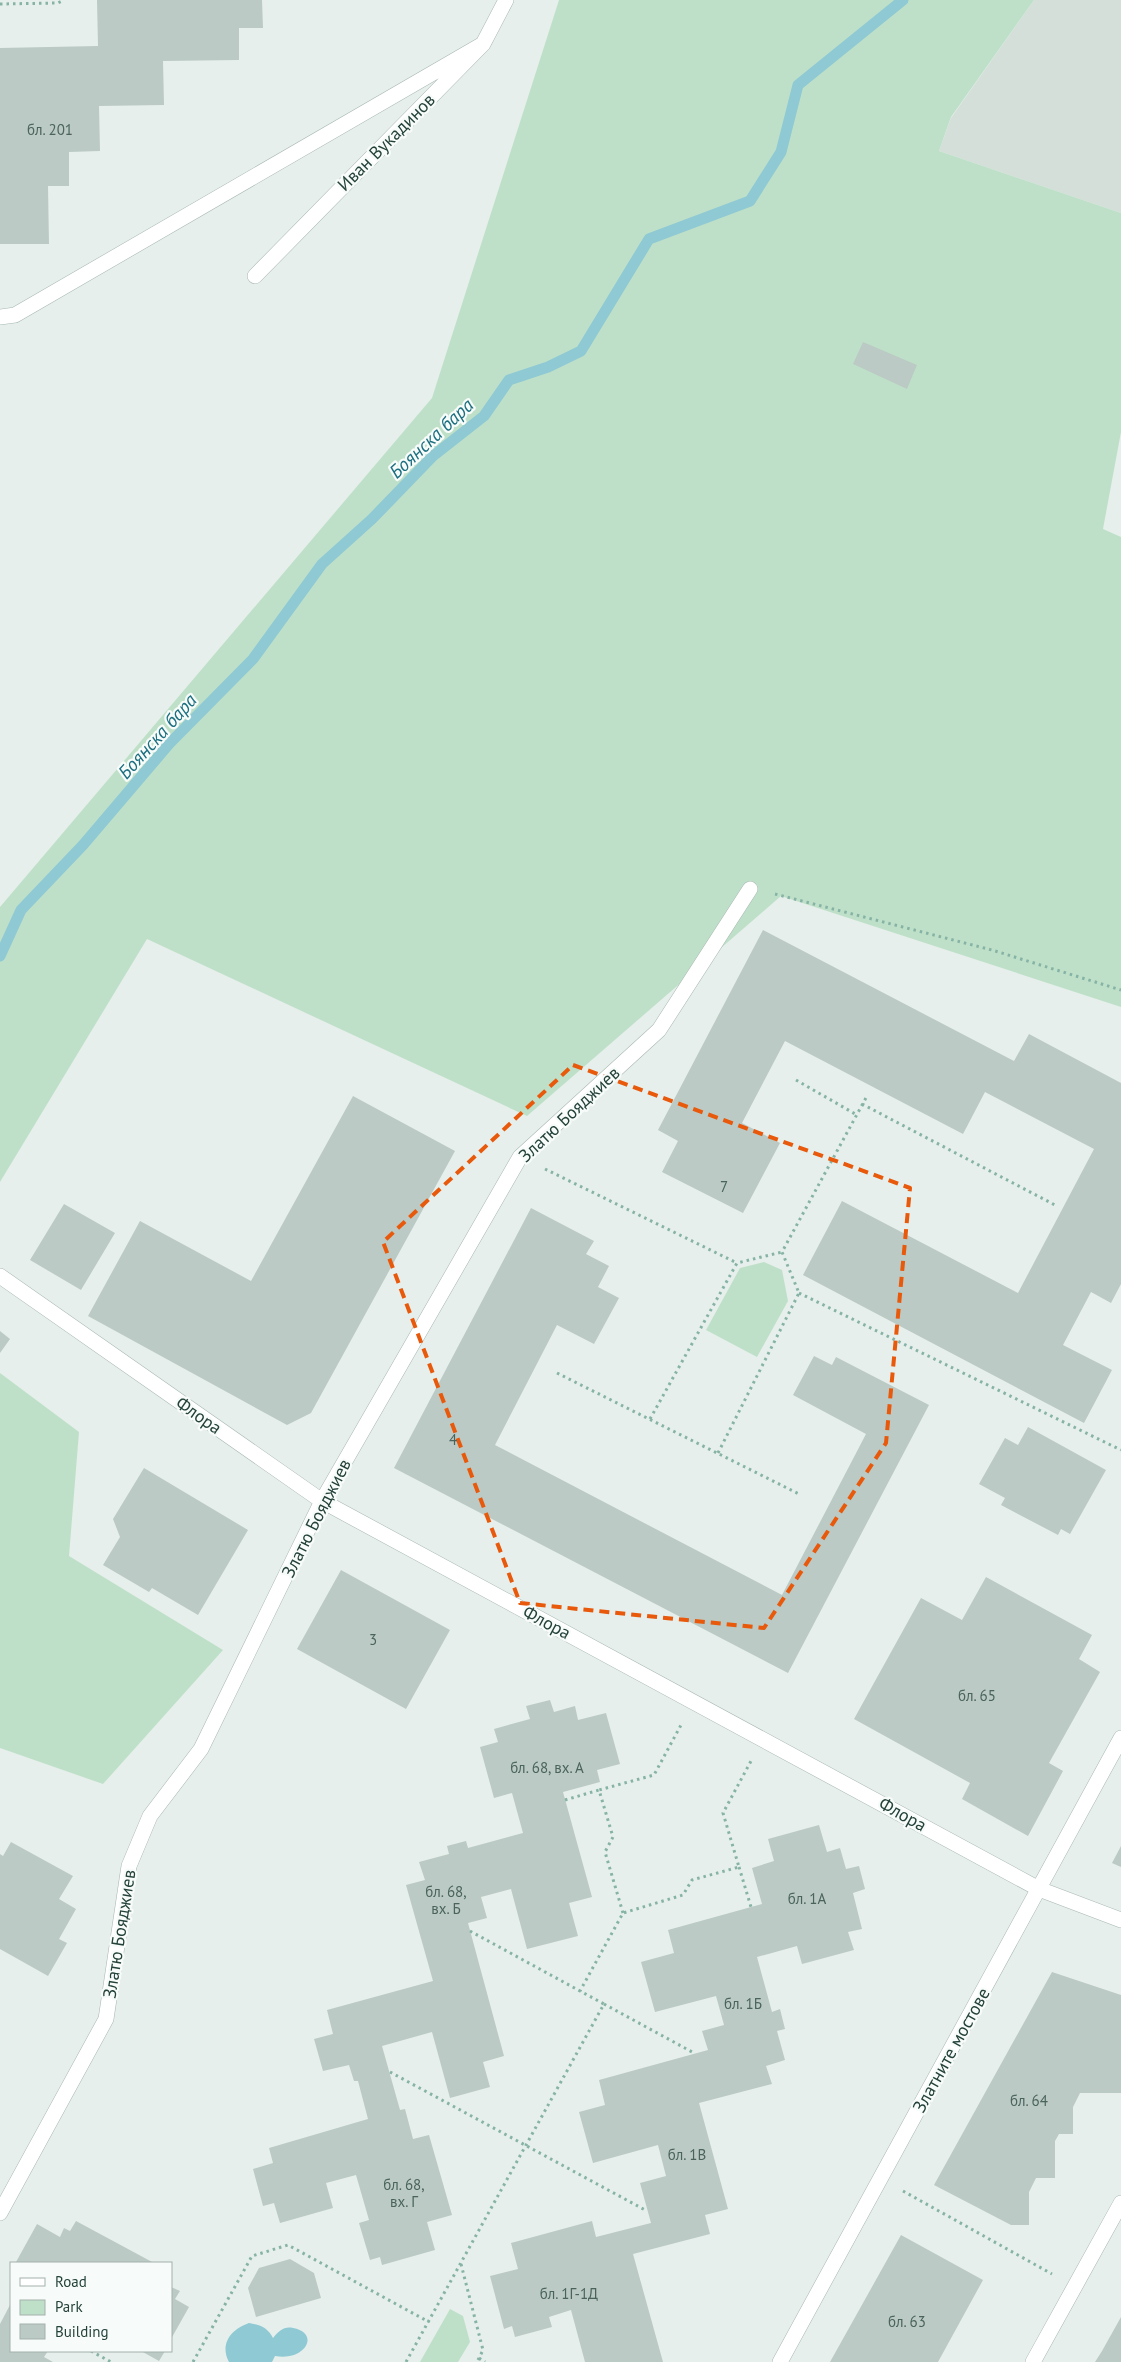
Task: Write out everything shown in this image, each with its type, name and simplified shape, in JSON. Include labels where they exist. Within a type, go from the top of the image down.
[{"type":"street","name":"Иван Вукадинов","points":[[255,276],[483,44],[506,0]]},
{"type":"street","points":[[0,317],[15,316],[483,44]]},
{"type":"street","name":"Златю Бояджиев","points":[[0,2213],[106,2019],[129,1866],[150,1816],[201,1749],[322,1501],[520,1157],[659,1030],[750,888]]},
{"type":"street","name":"Флора","points":[[0,1276],[322,1501],[1039,1888],[1121,1920]]},
{"type":"street","name":"Златните мостове","points":[[780,2362],[1121,1738]]},
{"type":"street","points":[[1033,2362],[1121,2202]]},
{"type":"path","points":[[0,4],[58,3],[64,0]]},
{"type":"path","points":[[750,888],[992,950],[1121,990]]},
{"type":"path","points":[[796,1080],[856,1115]]},
{"type":"path","points":[[520,1157],[737,1263],[782,1252],[867,1096]]},
{"type":"path","points":[[862,1104],[1055,1205]]},
{"type":"path","points":[[782,1252],[799,1293],[1121,1450]]},
{"type":"path","points":[[650,1419],[737,1263]]},
{"type":"path","points":[[718,1453],[799,1293]]},
{"type":"path","points":[[557,1373],[799,1494]]},
{"type":"path","points":[[566,1800],[654,1775],[694,1701]]},
{"type":"path","points":[[751,1908],[723,1812],[764,1738]]},
{"type":"path","points":[[599,1790],[613,1838],[605,1852],[623,1913]]},
{"type":"path","points":[[580,1991],[623,1913],[684,1895],[692,1880],[739,1867]]},
{"type":"path","points":[[470,1931],[694,2054]]},
{"type":"path","points":[[406,2362],[604,2004]]},
{"type":"path","points":[[390,2072],[647,2211]]},
{"type":"path","points":[[880,2178],[1075,2286]]},
{"type":"path","points":[[193,2362],[252,2256],[288,2245],[429,2322]]},
{"type":"path","points":[[461,2264],[483,2350],[478,2360],[485,2362]]},
{"type":"path","points":[[93,2352],[111,2362]]},
{"type":"highlighted area","points":[[573,1065],[910,1188],[886,1443],[764,1628],[520,1603],[383,1242]]},
{"type":"shaded area","points":[[1034,0],[1121,0],[1121,213],[939,151],[951,118]]},
{"type":"green space","points":[[559,0],[1034,0],[951,117],[939,151],[1121,213],[1121,432],[1103,529],[1121,537],[1121,1007],[781,896],[527,1116],[147,939],[0,1182],[0,907],[432,398]]},
{"type":"green space","points":[[764,1262],[782,1270],[788,1301],[757,1357],[706,1330],[740,1268]]},
{"type":"green space","points":[[0,1373],[79,1432],[69,1556],[223,1650],[103,1784],[0,1748]]},
{"type":"green space","points":[[450,2309],[463,2316],[470,2342],[458,2362],[420,2362]]},
{"type":"water","points":[[249,2323],[264,2328],[273,2338],[284,2328],[293,2328],[306,2335],[308,2341],[301,2351],[286,2357],[275,2356],[272,2362],[229,2362],[226,2355],[226,2343],[237,2329]]},
{"type":"building","points":[[97,0],[262,0],[263,28],[239,28],[239,60],[163,61],[164,105],[99,106],[100,151],[69,152],[69,186],[48,186],[49,244],[0,244],[0,48],[98,46]]},
{"type":"building","points":[[863,342],[917,365],[907,389],[853,364]]},
{"type":"building","points":[[763,930],[1014,1061],[1029,1034],[1121,1083],[1121,1284],[1111,1303],[1091,1292],[1063,1345],[1112,1370],[1084,1423],[803,1275],[842,1201],[1018,1293],[1094,1149],[985,1092],[963,1134],[785,1041],[742,1123],[780,1143],[743,1213],[662,1172],[678,1141],[658,1130]]},
{"type":"building","points":[[353,1096],[455,1151],[311,1413],[287,1425],[88,1316],[140,1221],[251,1281]]},
{"type":"building","points":[[64,1204],[115,1233],[81,1290],[30,1260]]},
{"type":"building","points":[[531,1208],[594,1241],[586,1254],[609,1266],[598,1287],[619,1298],[594,1344],[557,1325],[495,1445],[782,1595],[866,1434],[793,1395],[814,1356],[832,1365],[836,1357],[929,1405],[788,1673],[394,1468]]},
{"type":"building","points":[[0,1331],[10,1339],[0,1353]]},
{"type":"building","points":[[1028,1427],[1106,1470],[1070,1534],[1061,1529],[1058,1535],[1001,1505],[1005,1498],[979,1484],[1005,1438],[1018,1445]]},
{"type":"building","points":[[144,1468],[248,1530],[198,1615],[152,1588],[149,1592],[103,1565],[120,1537],[113,1519]]},
{"type":"building","points":[[341,1570],[450,1630],[406,1709],[297,1649]]},
{"type":"building","points":[[986,1577],[1092,1635],[1079,1659],[1100,1672],[1049,1763],[1063,1771],[1028,1836],[962,1799],[970,1783],[854,1719],[921,1598],[962,1620]]},
{"type":"building","points":[[550,1700],[554,1712],[575,1706],[578,1720],[606,1713],[620,1764],[597,1770],[600,1782],[563,1792],[592,1897],[569,1903],[578,1936],[527,1949],[511,1889],[481,1897],[487,1918],[468,1923],[504,2056],[483,2062],[490,2087],[450,2098],[432,2032],[382,2046],[400,2110],[405,2109],[413,2139],[429,2135],[452,2215],[427,2222],[435,2250],[382,2265],[380,2257],[370,2260],[359,2223],[369,2220],[356,2175],[326,2183],[333,2208],[280,2223],[274,2203],[263,2206],[253,2169],[273,2163],[269,2148],[368,2119],[358,2081],[354,2081],[349,2065],[323,2071],[314,2039],[333,2034],[327,2010],[433,1981],[406,1885],[425,1880],[419,1862],[449,1854],[447,1846],[466,1841],[468,1848],[523,1833],[512,1793],[494,1798],[480,1747],[498,1742],[494,1729],[530,1719],[526,1706]]},
{"type":"building","points":[[819,1825],[827,1852],[840,1848],[846,1869],[859,1866],[865,1889],[853,1893],[862,1929],[848,1932],[854,1950],[802,1964],[797,1946],[757,1957],[772,2012],[780,2009],[785,2029],[777,2031],[785,2060],[766,2066],[772,2084],[699,2103],[728,2209],[705,2215],[710,2234],[633,2254],[663,2362],[585,2362],[571,2310],[549,2317],[552,2327],[515,2337],[512,2326],[504,2329],[490,2276],[518,2269],[511,2243],[592,2221],[596,2237],[651,2223],[640,2183],[666,2176],[658,2145],[593,2163],[579,2112],[605,2105],[599,2080],[708,2050],[702,2031],[724,2025],[716,1996],[655,2012],[641,1962],[674,1953],[668,1930],[762,1904],[752,1868],[774,1861],[768,1839]]},
{"type":"building","points":[[11,1842],[73,1876],[59,1899],[76,1909],[59,1939],[67,1943],[48,1976],[0,1949],[0,1854],[3,1856]]},
{"type":"building","points":[[1121,1846],[1121,1867],[1112,1863]]},
{"type":"building","points":[[1052,1972],[1121,1995],[1121,2093],[1080,2093],[1073,2107],[1073,2134],[1059,2134],[1055,2141],[1055,2178],[1036,2178],[1029,2192],[1029,2225],[1011,2225],[934,2185]]},
{"type":"building","points":[[76,2221],[152,2262],[16,2262],[37,2224],[60,2237],[64,2228],[70,2231]]},
{"type":"building","points":[[901,2235],[983,2280],[938,2362],[830,2362]]},
{"type":"building","points":[[290,2259],[314,2273],[321,2298],[256,2317],[248,2288],[259,2268]]},
{"type":"building","points":[[172,2287],[180,2291],[175,2299],[189,2307],[172,2337]]},
{"type":"building","points":[[10,2305],[10,2352],[47,2352],[44,2357],[53,2362],[0,2362],[0,2324]]},
{"type":"building","points":[[1121,2317],[1121,2362],[1095,2362],[1102,2351]]},
{"type":"building","points":[[143,2352],[164,2352],[159,2361]]},
{"type":"waterway","name":"Боянска бара","points":[[0,956],[21,910],[83,845],[169,744],[253,659],[322,564],[372,519],[433,456],[484,416],[509,380],[548,367],[581,351],[649,239],[750,201],[781,152],[798,85],[903,0]]}]
